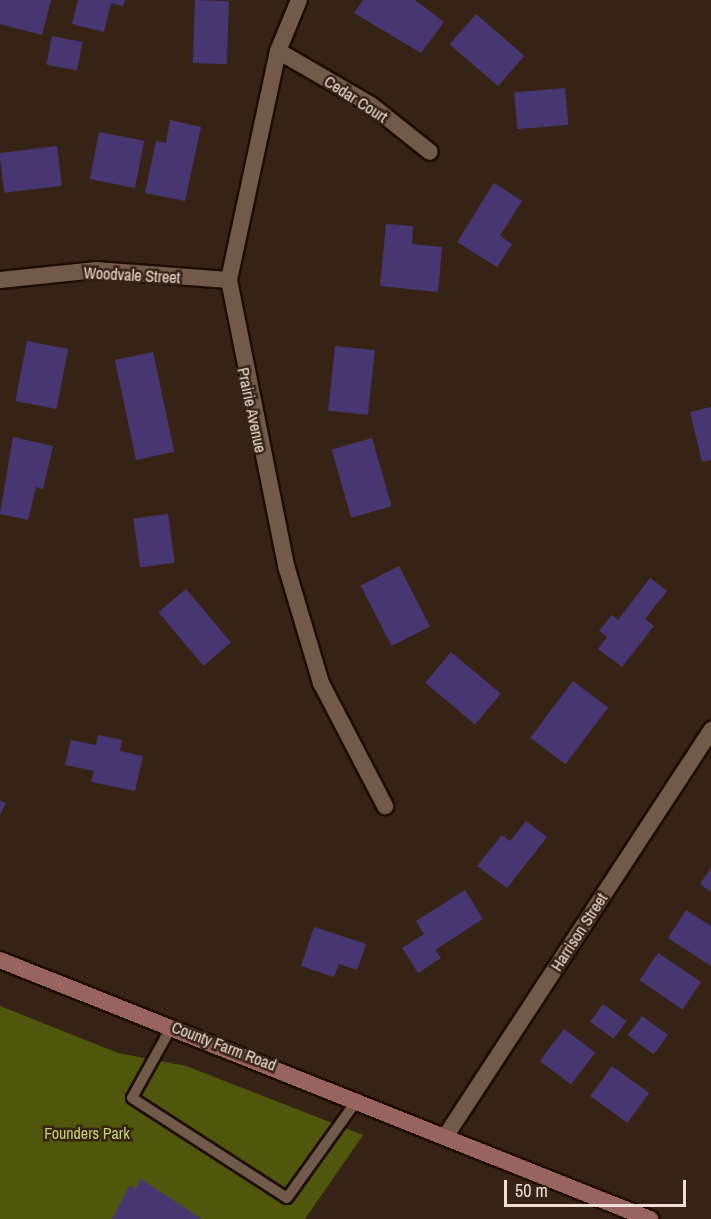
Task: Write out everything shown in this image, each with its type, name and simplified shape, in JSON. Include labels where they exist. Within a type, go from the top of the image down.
[{"type":"main road","name":"County Farm Road","points":[[0,960],[358,1098],[447,1134],[626,1214],[650,1219]]},
{"type":"street","name":"Prairie Avenue","points":[[299,0],[278,51],[229,280],[239,351],[291,580],[321,683],[385,806]]},
{"type":"street","name":"Cedar Court","points":[[278,51],[371,105],[430,152]]},
{"type":"street","name":"Woodvale Street","points":[[0,280],[96,270],[229,280]]},
{"type":"street","name":"Harrison Street","points":[[447,1134],[711,730]]},
{"type":"lane","points":[[172,1026],[132,1098],[286,1198],[358,1098]]},
{"type":"green space","name":"Founders Park","points":[[0,1006],[118,1053],[186,1066],[363,1135],[305,1219],[0,1219]]},
{"type":"building","points":[[0,0],[51,0],[42,35],[0,24]]},
{"type":"building","points":[[78,0],[125,0],[123,6],[111,3],[104,32],[72,24]]},
{"type":"building","points":[[195,0],[229,1],[227,64],[193,63]]},
{"type":"building","points":[[363,0],[415,0],[444,22],[421,53],[354,13]]},
{"type":"building","points":[[476,14],[524,56],[498,86],[450,44]]},
{"type":"building","points":[[52,36],[82,42],[77,70],[46,64]]},
{"type":"building","points":[[565,88],[568,125],[517,129],[514,92]]},
{"type":"building","points":[[170,120],[201,127],[185,201],[145,193],[156,141],[166,143]]},
{"type":"building","points":[[99,132],[144,141],[135,188],[90,179]]},
{"type":"building","points":[[57,146],[62,186],[4,193],[0,153]]},
{"type":"building","points":[[494,183],[522,201],[500,236],[512,244],[497,267],[457,242]]},
{"type":"building","points":[[386,224],[413,226],[412,244],[442,247],[438,292],[380,286]]},
{"type":"building","points":[[27,341],[68,349],[57,409],[15,401]]},
{"type":"building","points":[[335,346],[375,350],[368,415],[328,411]]},
{"type":"building","points":[[153,352],[174,452],[136,460],[115,360]]},
{"type":"building","points":[[711,407],[711,460],[702,462],[690,412]]},
{"type":"building","points":[[13,437],[53,446],[43,489],[36,487],[28,520],[0,514]]},
{"type":"building","points":[[372,438],[392,506],[351,518],[332,450]]},
{"type":"building","points":[[168,514],[175,563],[140,567],[133,519]]},
{"type":"building","points":[[399,566],[430,627],[392,646],[361,586]]},
{"type":"building","points":[[650,578],[667,591],[645,619],[654,626],[622,667],[598,649],[607,637],[599,631],[612,615],[618,620]]},
{"type":"building","points":[[186,589],[231,643],[203,666],[158,612]]},
{"type":"building","points":[[451,652],[501,694],[475,724],[425,683]]},
{"type":"building","points":[[573,681],[608,707],[565,764],[530,738]]},
{"type":"building","points":[[98,735],[122,740],[120,751],[143,756],[135,791],[91,782],[94,771],[65,765],[71,740],[96,745]]},
{"type":"building","points":[[0,801],[6,803],[0,815]]},
{"type":"building","points":[[526,821],[547,837],[507,888],[477,866],[502,835],[510,841]]},
{"type":"building","points":[[711,868],[711,892],[700,884]]},
{"type":"building","points":[[465,890],[483,919],[435,950],[441,958],[418,973],[402,948],[424,934],[416,921]]},
{"type":"building","points":[[686,910],[711,926],[711,966],[668,938]]},
{"type":"building","points":[[314,927],[366,944],[357,970],[339,964],[334,977],[301,966]]},
{"type":"building","points":[[658,953],[701,982],[683,1009],[640,980]]},
{"type":"building","points":[[603,1004],[626,1021],[614,1039],[590,1022]]},
{"type":"building","points":[[642,1016],[668,1035],[654,1054],[628,1035]]},
{"type":"building","points":[[564,1029],[595,1052],[571,1084],[540,1061]]},
{"type":"building","points":[[612,1066],[649,1093],[627,1123],[590,1096]]},
{"type":"building","points":[[141,1179],[202,1219],[112,1219],[130,1185],[135,1189]]}]
